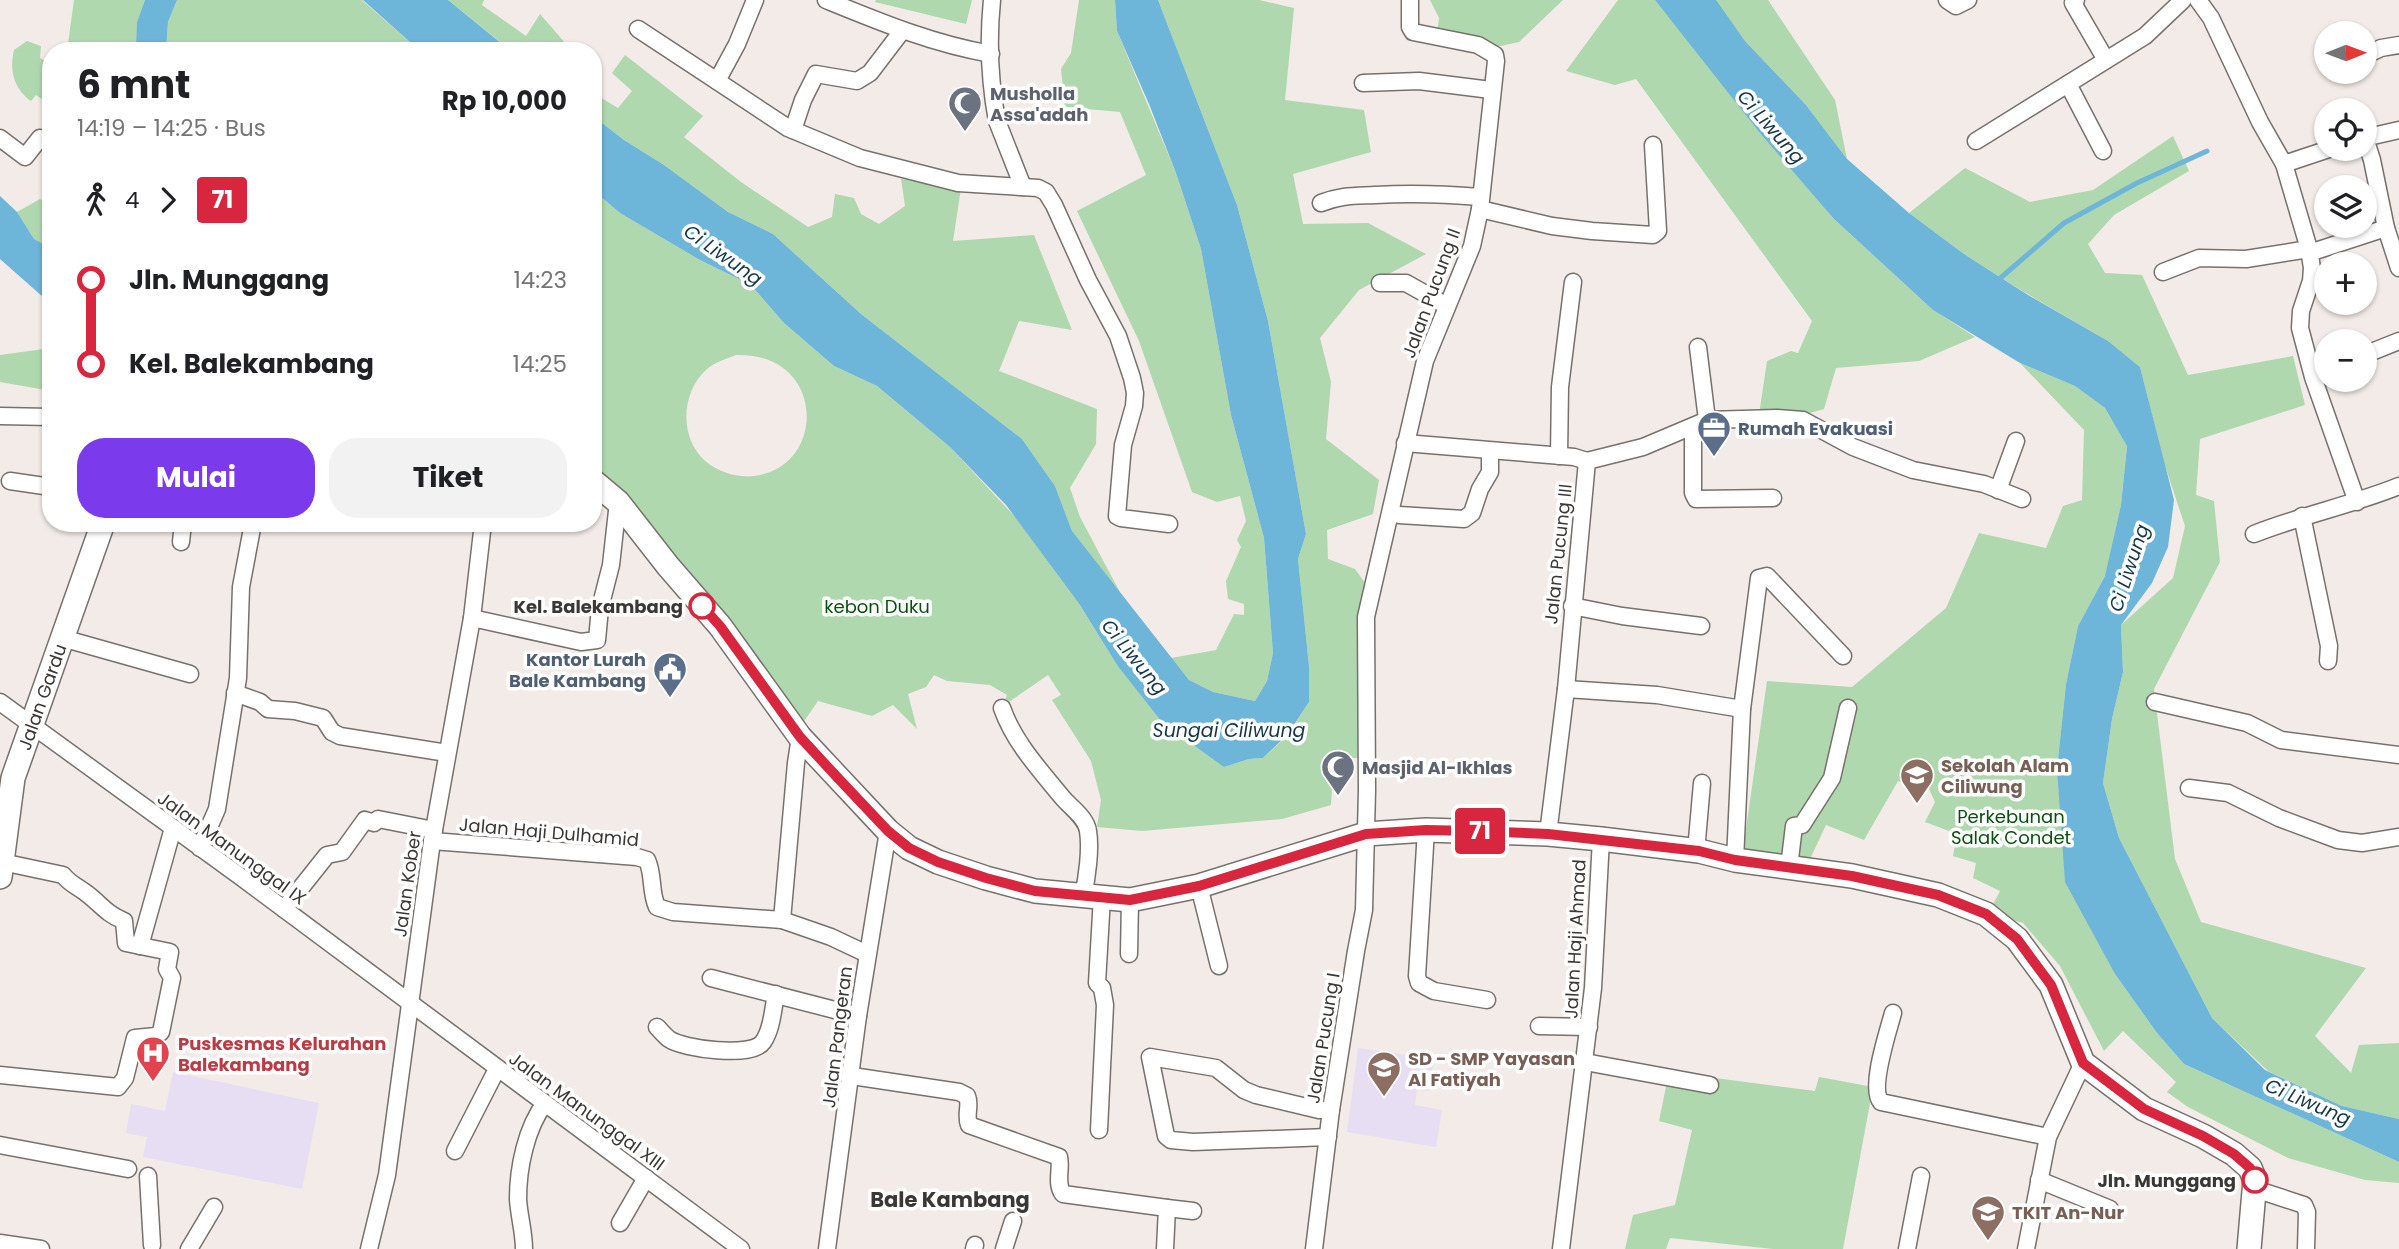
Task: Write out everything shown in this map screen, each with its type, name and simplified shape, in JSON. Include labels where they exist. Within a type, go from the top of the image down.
[{"type":"street","points":[[716,81],[737,44],[755,0]]},
{"type":"street","points":[[825,0],[902,31],[956,48],[991,54]]},
{"type":"street","points":[[992,0],[991,54],[997,121],[1023,187]]},
{"type":"street","name":"Jalan Pucung II","points":[[1366,834],[1366,617],[1425,361],[1472,246],[1480,203],[1495,55],[1474,44],[1413,32],[1410,27],[1410,0]]},
{"type":"street","points":[[1947,0],[1956,6],[1968,0]]},
{"type":"street","points":[[2076,0],[2073,3],[2106,61]]},
{"type":"street","points":[[1976,141],[2145,36],[2183,0]]},
{"type":"street","points":[[2198,0],[2221,38],[2260,122],[2284,164],[2309,251],[2311,281],[2302,304],[2300,328],[2314,362]]},
{"type":"street","points":[[638,29],[793,130],[860,158],[958,183],[1038,188],[1046,192],[1055,205],[1126,357],[1135,393],[1123,445],[1117,516],[1169,524]]},
{"type":"street","points":[[793,130],[807,90],[816,74],[857,81],[870,73],[902,31]]},
{"type":"street","points":[[2377,50],[2399,45]]},
{"type":"street","points":[[1363,83],[1419,81],[1491,90]]},
{"type":"street","points":[[2068,84],[2104,151]]},
{"type":"street","points":[[2377,135],[2399,130]]},
{"type":"street","points":[[0,138],[25,157],[40,138]]},
{"type":"street","points":[[1321,202],[1356,194],[1420,192],[1480,203],[1552,226],[1653,235],[1658,231],[1653,145]]},
{"type":"street","points":[[2284,164],[2314,154]]},
{"type":"street","points":[[2372,161],[2386,228],[2399,268]]},
{"type":"street","points":[[2163,272],[2199,258],[2246,258],[2309,251],[2386,228]]},
{"type":"street","points":[[1380,282],[1406,283],[1447,306]]},
{"type":"street","points":[[1559,456],[1560,387],[1573,282]]},
{"type":"street","points":[[2377,350],[2399,341]]},
{"type":"street","points":[[1698,347],[1700,423],[1693,493],[1696,499],[1773,498]]},
{"type":"street","points":[[2324,392],[2357,502]]},
{"type":"street","points":[[0,416],[42,417]]},
{"type":"street","points":[[1405,443],[1559,456],[1587,461],[1629,452],[1700,423],[1777,418],[1803,420],[1853,447],[1913,470],[1983,484],[2022,499]]},
{"type":"street","points":[[1998,491],[2016,440]]},
{"type":"street","points":[[1399,516],[1469,517],[1490,472],[1490,452]]},
{"type":"street","name":"Jalan Pucung III","points":[[1548,834],[1566,689],[1587,461]]},
{"type":"street","points":[[10,481],[42,486]]},
{"type":"street","points":[[2254,534],[2399,486]]},
{"type":"street","points":[[602,489],[618,502],[720,626],[800,737],[888,831],[909,848],[928,857],[974,874],[1035,891],[1130,900],[1199,886],[1366,834],[1426,830],[1548,834],[1696,851],[1735,860],[1852,876],[1938,895],[1986,914],[2017,939],[2051,985],[2083,1063],[2144,1109],[2203,1136],[2234,1154],[2250,1168],[2255,1189],[2249,1249]]},
{"type":"street","points":[[472,618],[582,642],[597,640],[600,608],[611,565],[618,502]]},
{"type":"street","points":[[2302,516],[2329,646],[2328,661]]},
{"type":"street","name":"Jalan Gardu","points":[[1,869],[6,778],[31,724],[100,532]]},
{"type":"street","points":[[181,542],[182,532]]},
{"type":"street","points":[[200,848],[217,809],[236,693],[241,587],[251,532]]},
{"type":"street","name":"Jalan Kober","points":[[369,1249],[387,1175],[433,836],[472,618],[482,532]]},
{"type":"street","points":[[1735,860],[1742,709],[1758,582],[1762,576],[1767,576],[1843,656]]},
{"type":"street","points":[[1572,606],[1622,616],[1701,626]]},
{"type":"street","points":[[62,638],[190,674]]},
{"type":"street","points":[[1566,689],[1657,695],[1742,709]]},
{"type":"street","points":[[236,693],[260,702],[268,709],[295,711],[323,718],[329,729],[340,736],[447,753]]},
{"type":"street","name":"Jalan Manunggal IX","points":[[0,702],[410,1004]]},
{"type":"street","points":[[2155,702],[2246,723],[2281,740],[2399,755]]},
{"type":"street","points":[[1002,708],[1010,731],[1082,818],[1088,830],[1087,878],[1093,896],[1097,984],[1103,989],[1105,1005],[1099,1130]]},
{"type":"street","points":[[1789,867],[1794,826],[1802,825],[1832,778],[1848,708]]},
{"type":"street","points":[[782,920],[800,737]]},
{"type":"street","points":[[1696,851],[1702,783]]},
{"type":"street","points":[[2189,788],[2228,793],[2279,818],[2337,840],[2362,843],[2399,837]]},
{"type":"street","points":[[284,909],[327,855],[342,852],[365,820],[374,823],[378,819],[433,836]]},
{"type":"street","points":[[140,946],[173,828]]},
{"type":"street","points":[[1426,830],[1419,983],[1434,991],[1487,1000]]},
{"type":"street","name":"Jalan Pangeran","points":[[827,1249],[867,954],[888,831]]},
{"type":"street","name":"Jalan Pucung I","points":[[1314,1249],[1331,1110],[1364,910],[1366,834]]},
{"type":"street","name":"Jalan Haji Dulhamid","points":[[433,836],[637,857],[648,860],[652,871],[653,899],[657,907],[673,912],[782,920],[831,937],[867,954]]},
{"type":"street","name":"Jalan Haji Ahmad","points":[[1561,1249],[1589,1027],[1601,839]]},
{"type":"street","points":[[0,1075],[118,1087],[122,1084],[135,1038],[156,1036],[161,1032],[172,978],[167,970],[170,952],[125,942],[124,921],[109,914],[88,894],[69,883],[69,871],[63,874],[1,869]]},
{"type":"street","points":[[1199,886],[1219,966]]},
{"type":"street","points":[[1129,954],[1130,900]]},
{"type":"street","points":[[711,978],[858,1016]]},
{"type":"street","points":[[657,1027],[669,1040],[689,1046],[736,1051],[757,1048],[763,1042],[769,1027],[776,995]]},
{"type":"street","name":"Jalan Manunggal XIII","points":[[410,1004],[741,1249]]},
{"type":"street","points":[[1893,1013],[1881,1059],[1877,1095],[1881,1102],[2048,1137]]},
{"type":"street","points":[[1539,1026],[1589,1027]]},
{"type":"street","points":[[1328,1137],[1193,1142],[1171,1140],[1166,1136],[1150,1057],[1216,1068],[1244,1090],[1256,1095],[1319,1110],[1331,1110]]},
{"type":"street","points":[[1585,1062],[1710,1085]]},
{"type":"street","points":[[2026,1249],[2048,1137],[2083,1063]]},
{"type":"street","points":[[455,1151],[497,1069]]},
{"type":"street","points":[[852,1076],[959,1092],[967,1096],[969,1125],[1059,1157],[1059,1185],[1063,1194],[1193,1211]]},
{"type":"street","points":[[524,1249],[518,1200],[523,1159],[534,1120],[545,1103]]},
{"type":"street","points":[[0,1145],[128,1170]]},
{"type":"street","points":[[1907,1249],[1921,1175]]},
{"type":"street","points":[[148,1176],[151,1248]]},
{"type":"street","points":[[620,1223],[646,1178]]},
{"type":"street","points":[[2039,1180],[2110,1209]]},
{"type":"street","points":[[2255,1189],[2304,1205],[2307,1212],[2306,1249]]},
{"type":"street","points":[[189,1249],[215,1207]]},
{"type":"street","points":[[1165,1249],[1167,1208]]},
{"type":"street","points":[[1004,1249],[1013,1221]]},
{"type":"street","points":[[0,1242],[41,1249]]},
{"type":"shaded area","name":"SD - SMP Yayasan Al Fatiyah","points":[[1358,1048],[1434,1059],[1429,1091],[1417,1090],[1415,1105],[1442,1110],[1436,1147],[1347,1132]]},
{"type":"shaded area","points":[[173,1072],[319,1103],[302,1189],[143,1157],[147,1137],[126,1133],[131,1104],[165,1111]]},
{"type":"green space","points":[[74,0],[145,0],[137,22],[137,42],[68,42]]},
{"type":"green space","points":[[177,0],[362,0],[410,42],[167,42],[168,22]]},
{"type":"green space","points":[[448,0],[484,0],[482,5],[526,36],[540,14],[564,42],[501,42]]},
{"type":"green space","points":[[972,0],[966,24],[875,2]]},
{"type":"green space","points":[[1079,0],[1115,0],[1117,31],[1176,173],[1201,249],[1231,415],[1264,538],[1273,653],[1267,681],[1255,701],[1213,692],[1189,680],[1171,658],[1216,650],[1234,614],[1244,615],[1244,604],[1228,599],[1226,581],[1241,547],[1237,540],[1246,521],[1240,496],[1217,502],[1192,492],[1139,341],[1077,211],[1146,175],[1120,112],[1065,107],[1061,69],[1071,53]]},
{"type":"green space","name":"kebon Duku","points":[[1158,0],[1259,0],[1294,8],[1285,100],[1364,110],[1371,152],[1293,174],[1303,224],[1368,223],[1426,254],[1359,290],[1320,338],[1331,382],[1326,439],[1379,480],[1373,514],[1327,530],[1328,559],[1355,569],[1376,598],[1360,758],[1334,758],[1331,805],[1282,819],[1142,831],[1097,827],[1101,800],[1091,761],[1052,700],[1061,695],[1048,675],[1003,706],[1007,695],[990,685],[947,681],[934,675],[926,687],[908,694],[917,729],[893,705],[872,716],[818,701],[798,730],[627,502],[602,476],[602,198],[620,213],[700,260],[751,285],[784,323],[834,366],[877,386],[950,447],[1016,518],[1080,605],[1117,665],[1224,767],[1249,759],[1263,758],[1288,735],[1309,702],[1309,666],[1298,559],[1306,534],[1268,321],[1237,205]],"holes":[[[736,355],[766,359],[787,371],[801,390],[806,411],[805,433],[795,453],[778,468],[754,476],[728,473],[704,460],[690,439],[686,414],[692,390],[707,369]]]},
{"type":"green space","points":[[1430,0],[1563,0],[1519,42],[1468,53],[1455,36],[1437,34],[1439,18]]},
{"type":"green space","points":[[1618,0],[1655,0],[1834,219],[1932,309],[1975,337],[1919,361],[1836,368],[1824,409],[1799,416],[1759,415],[1767,361],[1791,351],[1798,353],[1812,321],[1636,79],[1615,85],[1566,71]]},
{"type":"green space","points":[[1715,0],[1768,0],[1835,100],[1847,159],[1806,105],[1745,41]]},
{"type":"green space","points":[[27,41],[41,46],[42,99],[36,95],[31,101],[20,91],[12,65],[14,50]]},
{"type":"green space","points":[[625,55],[703,116],[684,137],[741,182],[808,227],[832,217],[835,194],[854,198],[861,214],[879,224],[905,206],[901,179],[961,188],[953,241],[1034,235],[1072,330],[1019,321],[999,371],[1097,409],[1096,444],[1070,488],[1080,517],[1123,598],[1072,531],[1055,486],[1022,439],[861,314],[773,234],[728,212],[602,123],[602,98],[618,108],[632,91],[612,73]]},
{"type":"green space","points":[[2173,136],[2189,171],[2114,215],[2088,244],[2105,273],[2142,275],[2188,375],[2293,356],[2305,405],[2200,439],[2196,495],[2214,501],[2220,562],[2154,689],[2175,859],[2201,922],[2366,968],[2315,1036],[2351,1073],[2359,1045],[2399,1043],[2399,1119],[2342,1106],[2268,1071],[2212,1018],[2119,838],[2103,783],[2112,719],[2123,672],[2121,625],[2173,578],[2185,526],[2164,463],[2140,367],[2108,341],[1964,254],[1909,213],[1965,168],[2030,202],[2093,190]]},
{"type":"green space","points":[[40,199],[42,201],[42,243],[34,239],[17,212]]},
{"type":"green space","points":[[42,349],[42,389],[0,382],[0,355]]},
{"type":"green space","name":"Perkebunan Salak Condet","points":[[2020,363],[2075,386],[2105,408],[2127,445],[2121,505],[2106,574],[2078,626],[2066,684],[2057,769],[2115,974],[2157,1033],[2184,1064],[2399,1162],[2399,1183],[2365,1180],[2288,1158],[2188,1107],[2167,1092],[2176,1082],[2123,1031],[2104,1051],[2060,966],[2023,923],[1988,914],[2000,891],[1973,878],[1976,863],[1953,856],[1957,834],[1925,822],[1935,802],[1929,789],[1898,781],[1864,840],[1826,825],[1810,859],[1736,858],[1744,843],[1767,681],[1852,687],[1946,608],[1979,533],[2046,548],[2063,506],[2082,500],[2084,430]]},
{"type":"green space","points":[[1669,1072],[1815,1091],[1819,1077],[1873,1087],[1843,1249],[1773,1249],[1670,1238],[1666,1249],[1625,1249],[1633,1215],[1675,1205],[1692,1130],[1659,1121]]},
{"type":"water","points":[[145,0],[177,0],[168,22],[167,42],[136,42],[137,22]]},
{"type":"water","points":[[363,0],[448,0],[500,42],[410,42]]},
{"type":"water","name":"Sungai Ciliwung","points":[[1115,0],[1158,0],[1237,205],[1268,321],[1306,534],[1298,559],[1309,666],[1309,702],[1288,734],[1263,758],[1249,759],[1224,767],[1162,722],[1117,665],[1080,605],[1006,505],[950,447],[877,386],[834,366],[784,323],[751,285],[700,260],[620,213],[602,198],[602,123],[728,212],[773,234],[861,314],[1022,439],[1055,486],[1072,531],[1189,680],[1213,692],[1255,701],[1267,681],[1273,653],[1264,538],[1231,415],[1201,249],[1176,173],[1117,31]]},
{"type":"water","name":"Ci Liwung","points":[[1655,0],[1716,0],[1745,41],[1806,105],[1847,159],[1909,213],[1964,254],[2108,341],[2140,367],[2174,500],[2168,547],[2152,583],[2121,625],[2123,672],[2112,719],[2103,783],[2119,838],[2212,1018],[2265,1070],[2342,1106],[2399,1119],[2399,1162],[2184,1064],[2157,1033],[2115,974],[2065,882],[2057,769],[2066,684],[2078,626],[2105,576],[2121,505],[2127,446],[2105,408],[2075,386],[2020,363],[1933,310],[1834,219],[1760,133]]},
{"type":"water","points":[[0,196],[17,212],[34,239],[42,243],[42,296],[0,259]]},
{"type":"waterway","points":[[1997,281],[2064,223],[2137,183],[2207,151]]},
{"type":"bus line","name":"71","points":[[702,606],[720,626],[800,737],[855,797],[909,848],[938,862],[1035,891],[1130,900],[1199,886],[1366,834],[1426,830],[1475,831],[1548,834],[1699,851],[1735,860],[1852,876],[1938,895],[1986,914],[2017,939],[2051,985],[2083,1063],[2144,1109],[2203,1136],[2234,1154],[2250,1168],[2255,1180]]},
{"type":"place","name":"Musholla Assa'adah","points":[[965,133]]},
{"type":"place","name":"Rumah Evakuasi","points":[[1714,458]]},
{"type":"place","name":"Kel. Balekambang","points":[[702,606]]},
{"type":"place","name":"Kantor Lurah Bale Kambang","points":[[670,699]]},
{"type":"place","name":"Masjid Al-Ikhlas","points":[[1338,797]]},
{"type":"place","name":"Sekolah Alam Ciliwung","points":[[1917,805]]},
{"type":"place","name":"Puskesmas Kelurahan Balekambang","points":[[153,1083]]},
{"type":"place","name":"SD - SMP Yayasan Al Fatiyah","points":[[1384,1098]]},
{"type":"place","name":"Jln. Munggang","points":[[2255,1180]]},
{"type":"place","name":"TKIT An-Nur","points":[[1988,1242]]},
{"type":"district","name":"Bale Kambang","points":[[950,1199]]}]
